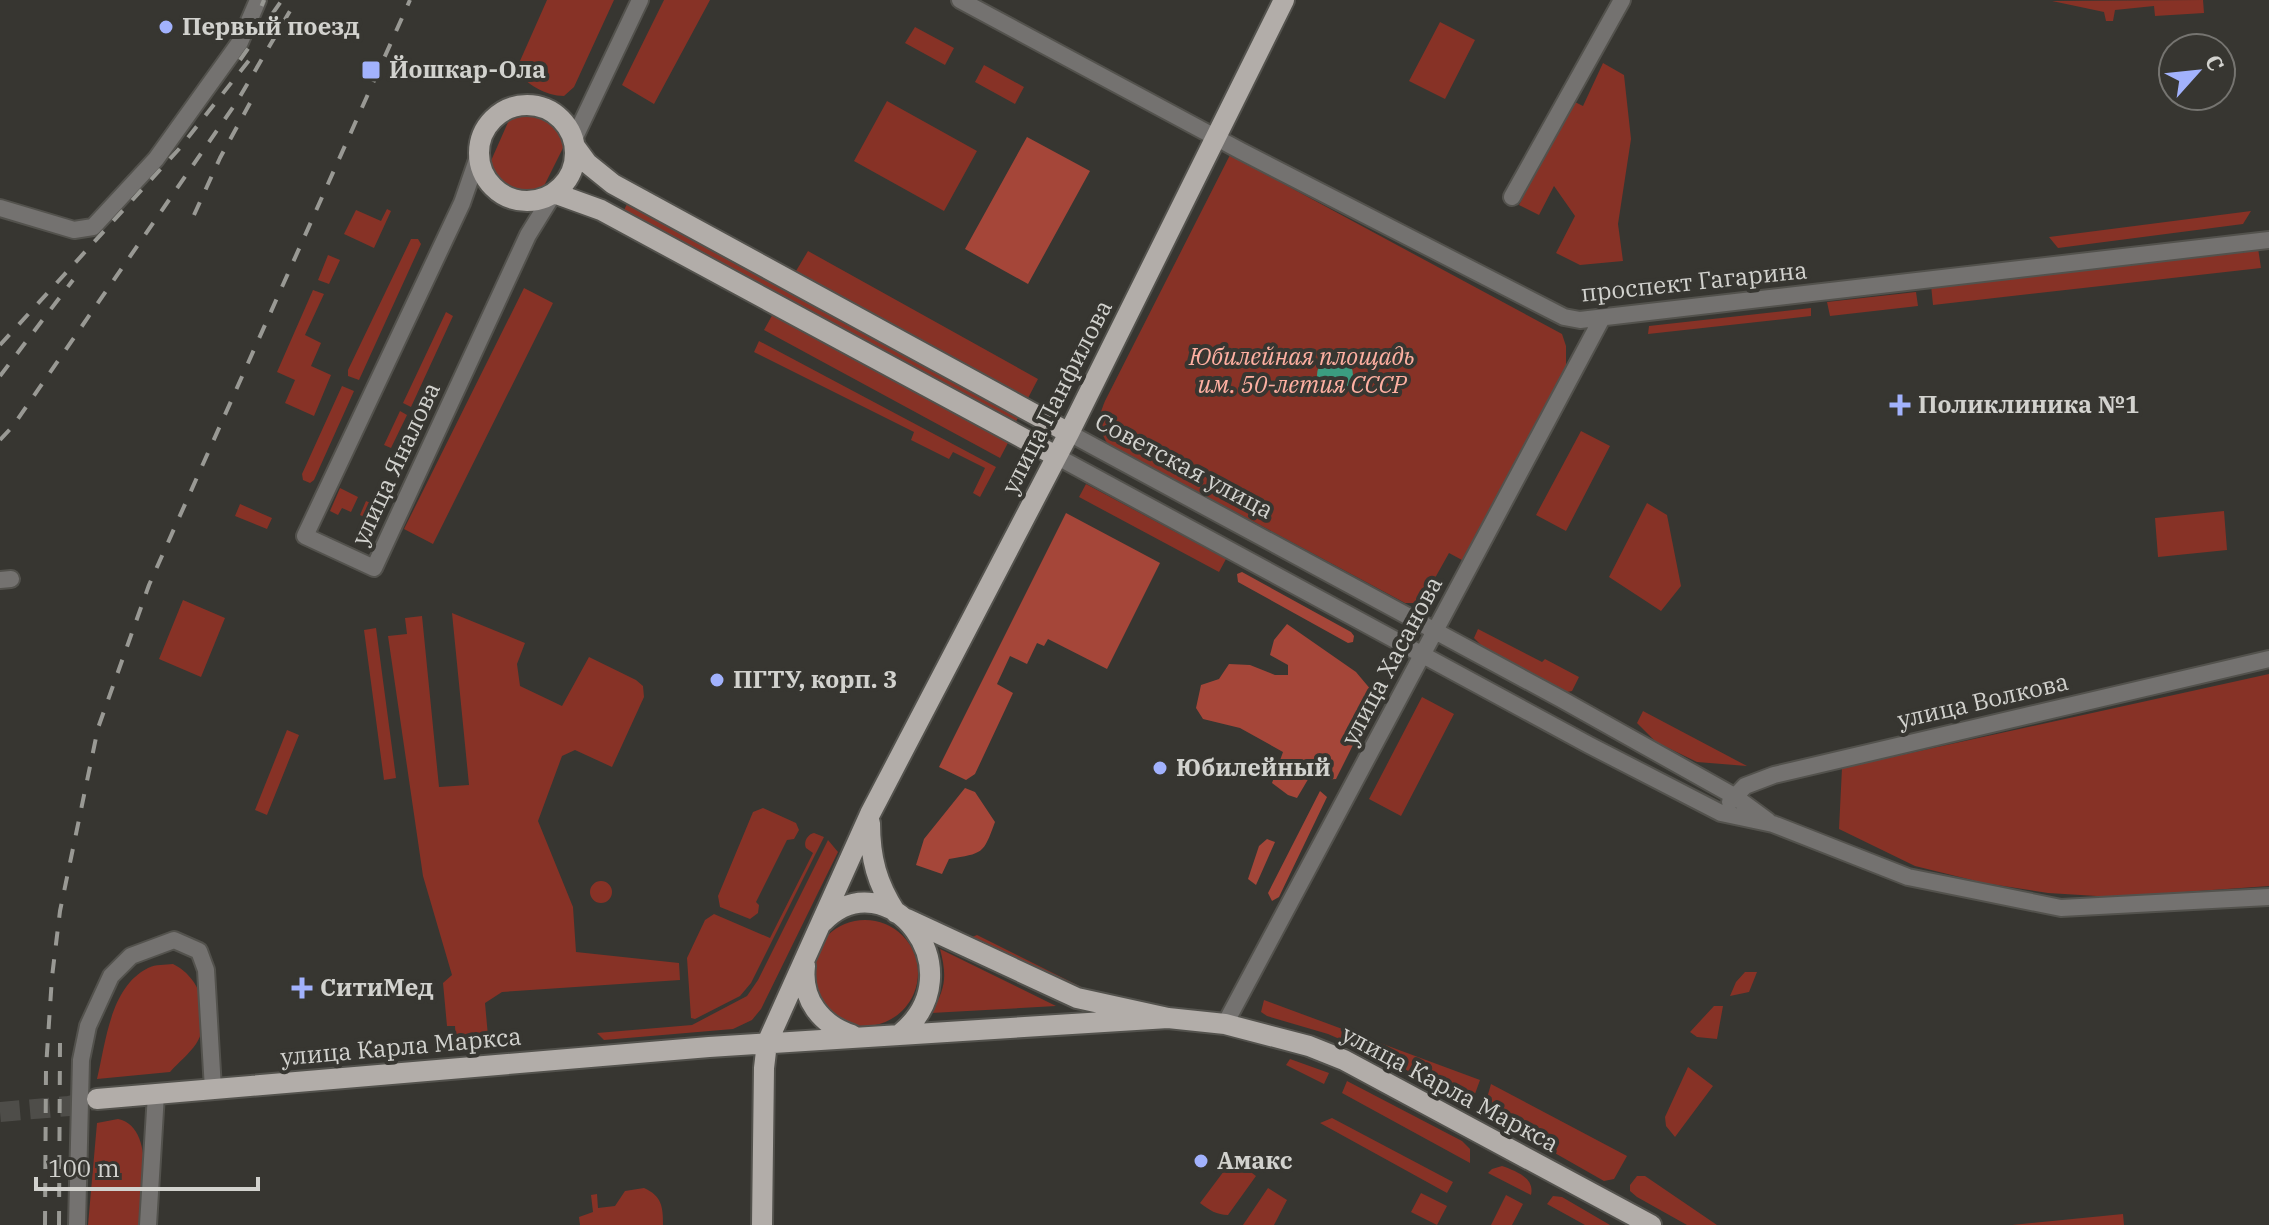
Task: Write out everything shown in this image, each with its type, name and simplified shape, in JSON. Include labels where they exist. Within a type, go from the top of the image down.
[{"type":"main road","name":"улица Панфилова","points":[[820,925],[870,814],[1069,433],[1284,0]]},
{"type":"main road","points":[[530,106],[550,111],[566,125],[575,144],[573,167],[567,180],[554,193],[528,201],[504,195],[486,178],[479,154],[481,139],[489,125],[500,114],[514,107],[530,106]]},
{"type":"main road","name":"Советская улица","points":[[575,144],[587,163],[613,184],[1069,433]]},
{"type":"main road","name":"Советская улица","points":[[554,193],[601,210],[1056,456]]},
{"type":"main road","name":"улица Панфилова","points":[[870,814],[873,865],[879,883],[902,916]]},
{"type":"main road","points":[[762,1225],[767,1043],[788,997],[805,958],[820,925],[832,913],[855,904],[883,907],[902,916],[923,939],[931,977],[919,1014],[900,1034],[858,1037],[838,1030],[813,1007],[803,978],[805,958]]},
{"type":"main road","name":"улица Карла Маркса","points":[[902,916],[1077,998],[1168,1018],[1225,1024],[1309,1046],[1355,1065],[1651,1225]]},
{"type":"main road","name":"улица Карла Маркса","points":[[709,1047],[746,1036],[763,1024],[788,997]]},
{"type":"main road","name":"улица Карла Маркса","points":[[900,1034],[1168,1018]]},
{"type":"main road","name":"улица Карла Маркса","points":[[97,1099],[858,1037]]},
{"type":"street","points":[[0,208],[74,230],[93,227],[156,159],[240,42],[258,0]]},
{"type":"street","points":[[575,144],[640,0]]},
{"type":"street","name":"проспект Гагарина","points":[[960,0],[1217,138],[1564,317],[1580,320],[1601,320],[2269,240]]},
{"type":"street","points":[[1512,197],[1622,0]]},
{"type":"street","name":"улица Яналова","points":[[479,154],[462,203],[305,536],[374,568],[528,235],[554,193]]},
{"type":"street","name":"улица Хасанова","points":[[1225,1024],[1601,320]]},
{"type":"street","name":"Советская улица","points":[[1069,433],[1435,630],[1734,796],[1773,824]]},
{"type":"street","name":"Советская улица","points":[[1056,456],[1589,745],[1721,813],[1773,824],[1908,877],[2061,908],[2269,897]]},
{"type":"street","name":"улица Волкова","points":[[1721,813],[1745,786],[1783,772],[2269,659]]},
{"type":"street","points":[[77,1225],[81,1060],[88,1026],[111,976],[131,956],[174,940],[199,951],[206,970],[213,1089]]},
{"type":"street","points":[[148,1225],[156,1094]]},
{"type":"green space","points":[[547,0],[614,0],[574,87],[564,96],[537,88],[516,70]]},
{"type":"green space","points":[[664,0],[710,0],[654,104],[622,85]]},
{"type":"green space","points":[[2203,0],[2204,13],[2155,16],[2154,6],[2115,10],[2113,21],[2106,21],[2104,12],[2052,1]]},
{"type":"green space","points":[[1440,22],[1475,40],[1445,99],[1409,81]]},
{"type":"green space","points":[[915,27],[954,48],[945,65],[905,43]]},
{"type":"green space","points":[[1603,63],[1624,75],[1631,139],[1618,224],[1623,261],[1580,265],[1556,253],[1575,216],[1554,186],[1539,215],[1519,205],[1571,100],[1583,106]]},
{"type":"green space","points":[[984,65],[1024,87],[1015,104],[975,82]]},
{"type":"green space","points":[[887,101],[977,151],[944,211],[854,161]]},
{"type":"green space","points":[[523,116],[549,124],[564,146],[543,188],[526,191],[504,184],[490,163],[509,120]]},
{"type":"green space","name":"Юбилейная площадь им. 50-летия СССР","points":[[1230,155],[1562,334],[1566,346],[1566,367],[1462,560],[1449,553],[1421,603],[1405,603],[1107,443],[1101,431],[1099,418],[1105,401]]},
{"type":"green space","points":[[627,204],[1018,418],[1015,423],[624,210]]},
{"type":"green space","points":[[387,209],[391,211],[374,248],[344,234],[356,210],[381,221]]},
{"type":"green space","points":[[2251,211],[2243,224],[2058,248],[2049,237]]},
{"type":"green space","points":[[411,239],[418,239],[421,244],[359,380],[348,376],[348,370]]},
{"type":"green space","points":[[2258,248],[2261,268],[1933,305],[1931,285]]},
{"type":"green space","points":[[808,251],[1038,379],[1027,400],[796,271]]},
{"type":"green space","points":[[328,255],[340,260],[329,284],[318,280]]},
{"type":"green space","points":[[524,288],[553,303],[433,544],[404,529]]},
{"type":"green space","points":[[313,290],[324,294],[305,335],[321,343],[311,366],[331,375],[314,416],[285,403],[295,380],[277,372]]},
{"type":"green space","points":[[1916,292],[1918,306],[1830,316],[1827,302]]},
{"type":"green space","points":[[1811,308],[1811,316],[1648,334],[1649,326]]},
{"type":"green space","points":[[446,312],[453,316],[411,407],[403,403]]},
{"type":"green space","points":[[774,312],[1010,439],[1000,458],[764,330]]},
{"type":"green space","points":[[759,341],[996,467],[980,497],[973,493],[985,468],[953,452],[949,459],[911,440],[914,432],[754,352]]},
{"type":"green space","points":[[342,386],[354,391],[310,483],[303,480],[302,474]]},
{"type":"green space","points":[[400,411],[407,415],[391,448],[384,445]]},
{"type":"green space","points":[[1581,431],[1610,446],[1566,531],[1536,515]]},
{"type":"green space","points":[[1086,484],[1226,559],[1219,572],[1079,497]]},
{"type":"green space","points":[[340,488],[358,497],[351,512],[342,508],[338,515],[330,511]]},
{"type":"green space","points":[[366,501],[384,509],[374,531],[365,527],[368,519],[360,515]]},
{"type":"green space","points":[[1647,503],[1667,515],[1681,586],[1661,611],[1609,577]]},
{"type":"green space","points":[[240,504],[272,518],[267,529],[235,516]]},
{"type":"green space","points":[[2224,511],[2227,550],[2158,557],[2155,518]]},
{"type":"green space","points":[[183,600],[225,618],[201,677],[159,659]]},
{"type":"green space","points":[[452,613],[525,643],[517,664],[520,686],[562,706],[589,657],[643,686],[644,697],[612,767],[575,750],[562,756],[538,821],[573,907],[576,952],[679,963],[680,980],[502,992],[485,1003],[488,1036],[456,1042],[455,1026],[447,1026],[443,983],[452,975],[423,876],[388,636],[407,634],[405,618],[422,616],[439,787],[469,785]]},
{"type":"green space","points":[[376,628],[396,778],[384,780],[364,630]]},
{"type":"green space","points":[[1478,629],[1579,677],[1572,691],[1562,693],[1488,652],[1474,638]]},
{"type":"green space","points":[[2269,674],[2269,886],[2113,897],[2048,893],[1984,883],[1915,866],[1839,829],[1842,768]]},
{"type":"green space","points":[[1422,697],[1454,714],[1401,816],[1369,799]]},
{"type":"green space","points":[[1643,711],[1747,766],[1697,762],[1656,742],[1637,723]]},
{"type":"green space","points":[[287,730],[299,735],[267,815],[255,810]]},
{"type":"green space","points":[[763,808],[796,823],[799,830],[794,839],[787,840],[756,902],[759,905],[758,913],[750,919],[720,907],[718,896],[753,812]]},
{"type":"green space","points":[[814,833],[824,837],[751,983],[740,996],[695,1019],[691,1018],[687,958],[705,920],[714,914],[770,938],[813,853],[805,843]]},
{"type":"green space","points":[[828,840],[838,852],[761,1009],[752,1020],[733,1029],[604,1040],[597,1033],[692,1025],[747,996]]},
{"type":"green space","points":[[597,881],[605,881],[612,892],[605,903],[597,903],[590,896],[590,888]]},
{"type":"green space","points":[[865,920],[885,924],[902,936],[914,953],[918,973],[914,993],[902,1010],[885,1022],[865,1026],[845,1022],[828,1010],[816,993],[812,973],[816,953],[828,936],[845,924]]},
{"type":"green space","points":[[977,935],[1093,993],[1091,998],[970,938]]},
{"type":"green space","points":[[940,949],[1056,1006],[931,1013],[944,982]]},
{"type":"green space","points":[[173,964],[191,979],[202,999],[204,1022],[196,1044],[170,1072],[97,1079],[107,1033],[125,988],[148,968]]},
{"type":"green space","points":[[1745,972],[1757,972],[1749,992],[1730,996],[1736,982]]},
{"type":"green space","points":[[1264,1000],[1480,1080],[1471,1105],[1386,1059],[1328,1034],[1267,1016],[1261,1012]]},
{"type":"green space","points":[[1714,1006],[1723,1006],[1717,1039],[1697,1037],[1690,1032]]},
{"type":"green space","points":[[1290,1059],[1329,1073],[1324,1084],[1286,1065]]},
{"type":"green space","points":[[1688,1067],[1713,1086],[1675,1137],[1666,1126],[1665,1117]]},
{"type":"green space","points":[[1347,1081],[1462,1141],[1470,1149],[1470,1163],[1342,1093]]},
{"type":"green space","points":[[1491,1084],[1627,1156],[1614,1179],[1604,1181],[1486,1114],[1485,1105]]},
{"type":"green space","points":[[1332,1118],[1453,1182],[1447,1193],[1320,1123]]},
{"type":"green space","points":[[118,1119],[130,1125],[138,1135],[142,1149],[144,1181],[141,1225],[88,1225],[97,1123]]},
{"type":"green space","points":[[1233,1159],[1256,1176],[1228,1215],[1220,1214],[1200,1203]]},
{"type":"green space","points":[[1502,1166],[1527,1180],[1531,1195],[1488,1173]]},
{"type":"green space","points":[[1637,1176],[1645,1176],[1717,1225],[1687,1225],[1637,1197],[1630,1191],[1630,1185]]},
{"type":"green space","points":[[644,1188],[655,1195],[660,1203],[663,1225],[580,1225],[579,1217],[593,1212],[591,1195],[597,1194],[598,1208],[615,1206],[625,1191]]},
{"type":"green space","points":[[1268,1188],[1287,1200],[1274,1225],[1243,1225]]},
{"type":"green space","points":[[1421,1193],[1447,1206],[1437,1225],[1411,1212]]},
{"type":"green space","points":[[1506,1195],[1523,1204],[1512,1225],[1491,1225]]},
{"type":"green space","points":[[1553,1196],[1562,1197],[1610,1225],[1585,1225],[1547,1204]]},
{"type":"green space","points":[[2123,1214],[2124,1225],[2012,1225]]},
{"type":"shaded area","points":[[1027,137],[1090,171],[1028,284],[965,249]]},
{"type":"shaded area","points":[[1335,357],[1348,362],[1353,375],[1348,388],[1335,393],[1322,388],[1317,375],[1322,362]]},
{"type":"shaded area","points":[[1066,513],[1160,563],[1107,669],[1048,639],[1044,646],[1037,643],[1027,664],[1010,656],[997,684],[1013,693],[975,774],[966,780],[939,767]]},
{"type":"shaded area","points":[[1242,572],[1351,632],[1353,642],[1348,643],[1238,582],[1237,574]]},
{"type":"shaded area","points":[[1287,624],[1356,672],[1377,697],[1336,779],[1321,780],[1310,776],[1297,798],[1272,783],[1283,752],[1240,728],[1203,719],[1196,708],[1201,685],[1219,679],[1229,664],[1250,665],[1275,675],[1288,675],[1288,665],[1270,655],[1274,640]]},
{"type":"shaded area","points":[[965,788],[975,792],[995,822],[988,841],[980,851],[949,859],[942,874],[916,865],[924,839]]},
{"type":"shaded area","points":[[1320,791],[1327,797],[1279,897],[1272,901],[1268,893]]},
{"type":"shaded area","points":[[1267,839],[1275,842],[1256,885],[1248,879],[1259,846]]},
{"type":"tunnel","points":[[0,1112],[69,1106],[97,1099]]},
{"type":"railway","points":[[251,32],[264,0]]},
{"type":"railway","points":[[240,60],[282,0]]},
{"type":"railway","points":[[45,1225],[46,1068],[52,977],[60,911],[98,728],[149,585],[410,0]]},
{"type":"railway","points":[[0,440],[13,426],[238,100],[294,4]]},
{"type":"railway","points":[[0,345],[179,149],[254,54]]},
{"type":"railway","points":[[194,215],[250,103]]},
{"type":"railway","points":[[0,376],[73,280]]},
{"type":"railway","points":[[59,1225],[60,1043]]},
{"type":"place","name":"Первый поезд","points":[[166,27]]},
{"type":"place","name":"Йошкар-Ола","points":[[371,70]]},
{"type":"place","name":"Поликлиника №1","points":[[1900,405]]},
{"type":"place","name":"ПГТУ, корп. 3","points":[[717,680]]},
{"type":"place","name":"Юбилейный","points":[[1160,768]]},
{"type":"place","name":"СитиМед","points":[[302,988]]},
{"type":"place","name":"Амакс","points":[[1201,1161]]}]
